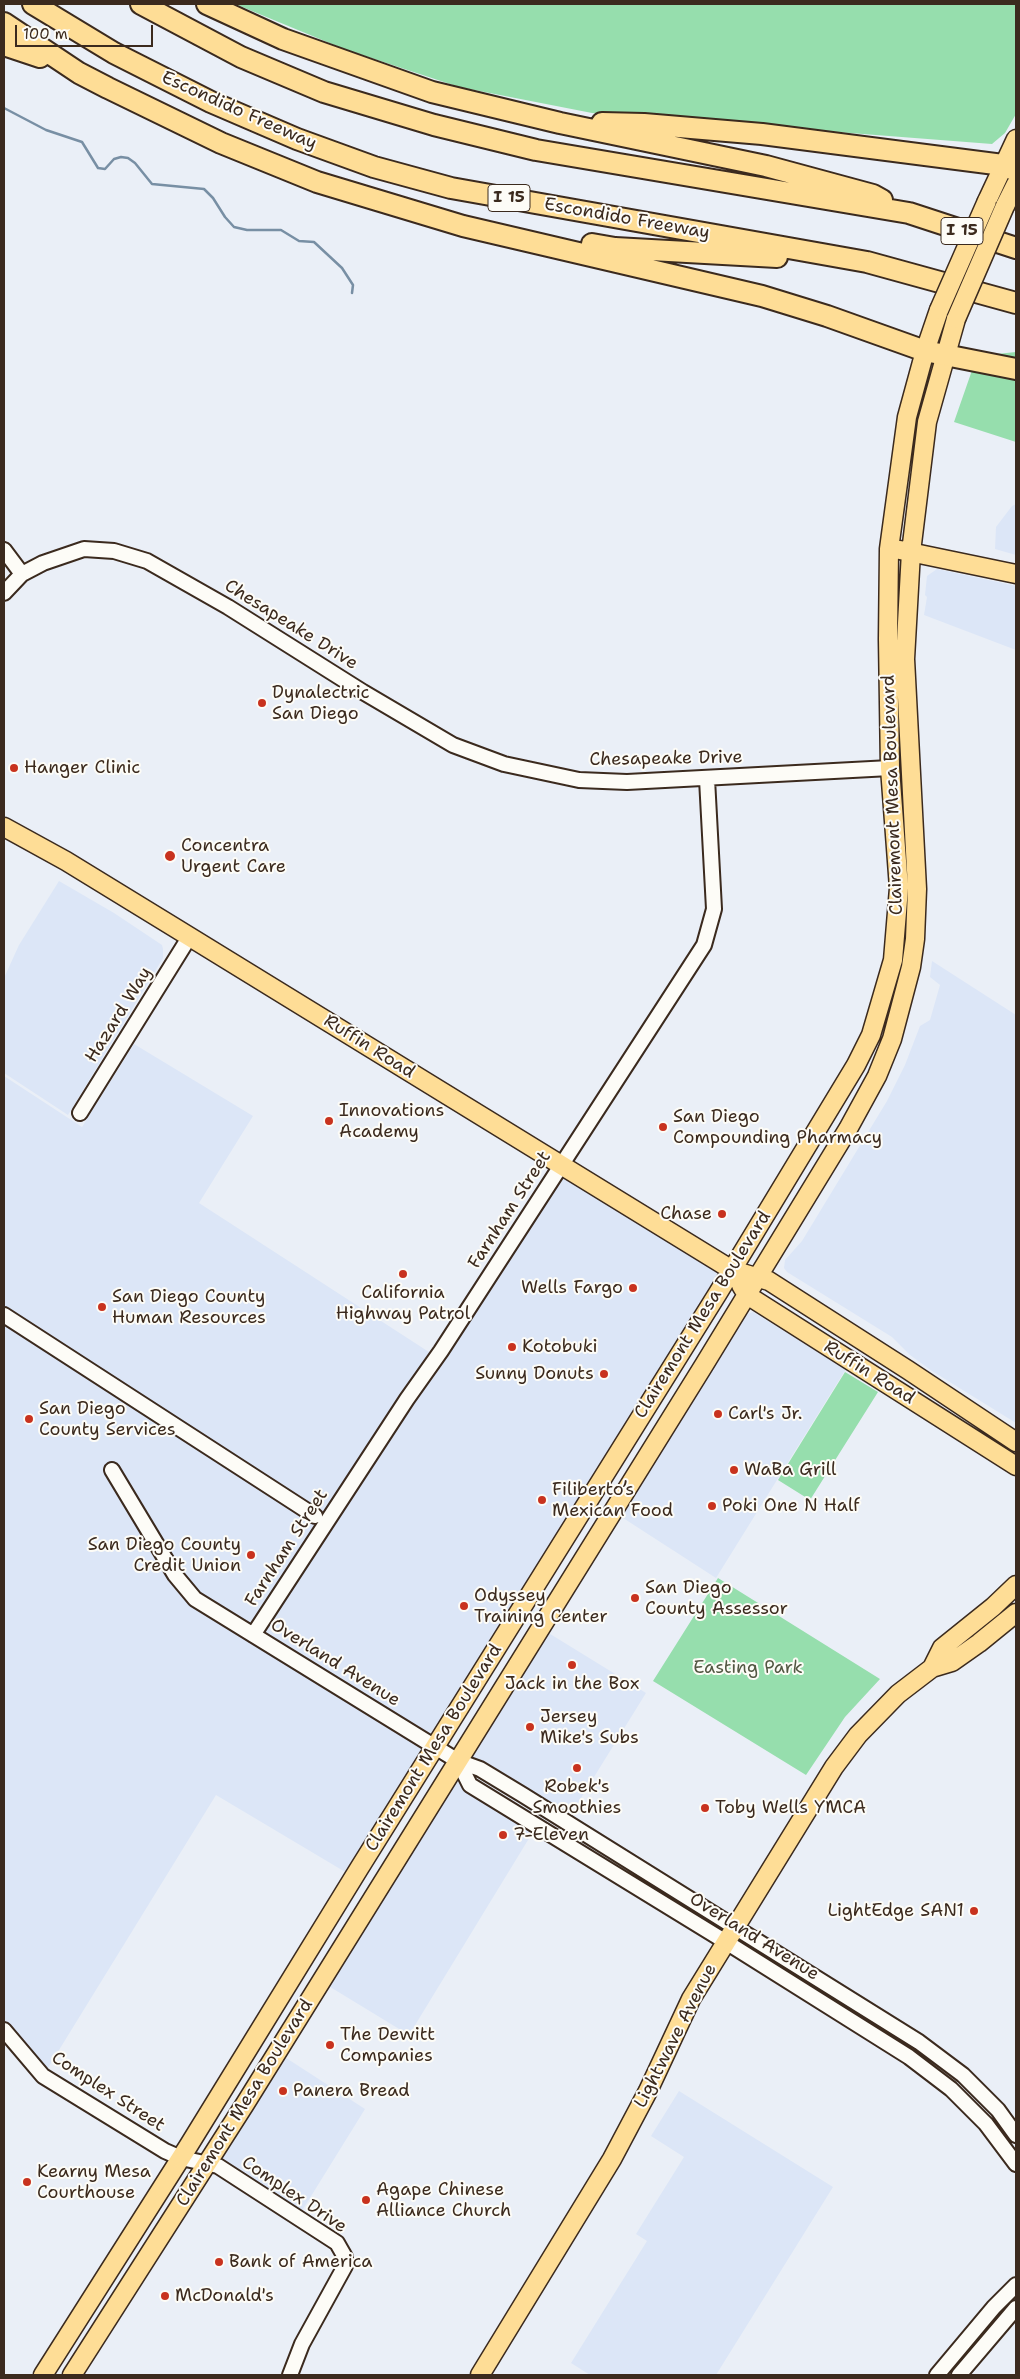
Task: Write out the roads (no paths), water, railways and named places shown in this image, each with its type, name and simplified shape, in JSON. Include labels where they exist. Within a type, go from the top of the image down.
[{"type":"highway","name":"Escondido Freeway","points":[[32,4],[114,54],[211,102],[297,139],[374,167],[451,188],[867,262],[1016,303]]},
{"type":"highway","name":"I 15","points":[[141,4],[183,28],[241,57],[324,92],[434,125],[536,150],[909,213],[1016,248]]},
{"type":"highway","points":[[207,4],[283,39],[368,71],[432,92],[560,123],[766,166],[873,195],[909,213]]},
{"type":"highway","points":[[4,23],[79,72],[179,124],[316,182],[463,226],[762,296],[827,316],[925,351],[1016,369]]},
{"type":"highway","points":[[4,45],[26,51],[79,72]]},
{"type":"highway","points":[[560,123],[644,124],[762,134],[1010,168]]},
{"type":"highway","points":[[425,215],[517,233],[615,248],[867,262]]},
{"type":"main road","name":"Clairemont Mesa Boulevard","points":[[43,2375],[181,2158],[732,1270],[856,1065],[871,1035],[893,960],[899,888],[890,768],[888,639],[890,549],[907,417],[925,351],[939,310],[987,201],[1010,168],[1016,139]]},
{"type":"main road","name":"Clairemont Mesa Boulevard","points":[[72,2375],[208,2163],[759,1276],[848,1129],[877,1076],[892,1039],[911,966],[918,889],[905,659],[911,552],[927,422],[944,354],[956,319],[1016,184]]},
{"type":"main road","points":[[890,549],[1016,574]]},
{"type":"main road","name":"Ruffin Road","points":[[4,827],[66,861],[190,936],[732,1270],[759,1276],[908,1370],[1016,1442]]},
{"type":"main road","name":"Ruffin Road","points":[[732,1270],[747,1295],[1016,1466]]},
{"type":"main road","name":"Lightwave Avenue","points":[[932,1668],[942,1648],[993,1607],[1016,1585]]},
{"type":"main road","name":"Lightwave Avenue","points":[[480,2375],[612,2158],[648,2091],[691,1999],[834,1767],[858,1735],[898,1694],[932,1668],[952,1662],[1016,1614]]},
{"type":"main road","points":[[108,2319],[101,2302],[115,2278],[118,2257]]},
{"type":"street","name":"Chesapeake Drive","points":[[4,593],[22,574],[43,563],[84,549],[114,551],[147,560],[228,607],[400,714],[453,744],[478,756],[504,764],[579,780],[628,782],[707,779],[890,768]]},
{"type":"street","points":[[4,550],[22,574]]},
{"type":"street","name":"Farnham Street","points":[[253,1634],[562,1166],[704,945],[714,909],[707,779]]},
{"type":"street","name":"Hazard Way","points":[[80,1113],[190,936]]},
{"type":"street","points":[[4,1315],[315,1516]]},
{"type":"street","name":"Overland Avenue","points":[[112,1470],[174,1575],[195,1599],[458,1761],[470,1784],[919,2042],[963,2075],[998,2110],[1016,2134]]},
{"type":"street","name":"Overland Avenue","points":[[731,1934],[951,2089],[986,2124],[1016,2164]]},
{"type":"street","name":"Complex Street","points":[[4,2030],[43,2076],[165,2151],[181,2158],[208,2163]]},
{"type":"street","name":"Complex Drive","points":[[208,2163],[222,2168],[337,2243],[345,2257],[345,2266],[341,2276],[313,2322],[290,2375]]},
{"type":"street","points":[[937,2375],[994,2307],[1016,2285]]},
{"type":"street","points":[[958,2375],[1016,2308]]},
{"type":"waterway","points":[[4,108],[46,130],[82,142],[98,168],[105,169],[114,159],[128,158],[135,163],[152,184],[204,189],[234,227],[247,230],[281,230],[299,241],[314,242],[342,268],[353,285],[352,293]]},
{"type":"place","name":"Dynalectric San Diego","points":[[262,703]]},
{"type":"place","name":"Hanger Clinic","points":[[14,768]]},
{"type":"place","name":"Concentra Urgent Care","points":[[170,856]]},
{"type":"place","name":"Innovations Academy","points":[[329,1121]]},
{"type":"place","name":"San Diego Compounding Pharmacy","points":[[663,1127]]},
{"type":"place","name":"Chase","points":[[722,1214]]},
{"type":"place","name":"California Highway Patrol","points":[[403,1274]]},
{"type":"place","name":"Wells Fargo","points":[[633,1288]]},
{"type":"place","name":"San Diego County Human Resources","points":[[102,1307]]},
{"type":"place","name":"Kotobuki","points":[[512,1347]]},
{"type":"place","name":"Sunny Donuts","points":[[604,1374]]},
{"type":"place","name":"Carl's Jr.","points":[[718,1414]]},
{"type":"place","name":"San Diego County Services","points":[[29,1419]]},
{"type":"place","name":"WaBa Grill","points":[[734,1470]]},
{"type":"place","name":"Filiberto’s Mexican Food","points":[[542,1500]]},
{"type":"place","name":"Poki One N Half","points":[[712,1506]]},
{"type":"place","name":"San Diego County Credit Union","points":[[251,1555]]},
{"type":"place","name":"San Diego County Assessor","points":[[635,1598]]},
{"type":"place","name":"Odyssey Training Center","points":[[464,1606]]},
{"type":"place","name":"Jack in the Box","points":[[572,1665]]},
{"type":"place","name":"Jersey Mike's Subs","points":[[530,1727]]},
{"type":"place","name":"Robek's Smoothies","points":[[577,1768]]},
{"type":"place","name":"Toby Wells YMCA","points":[[705,1808]]},
{"type":"place","name":"7-Eleven","points":[[503,1835]]},
{"type":"place","name":"LightEdge SAN1","points":[[974,1911]]},
{"type":"place","name":"The Dewitt Companies","points":[[330,2045]]},
{"type":"place","name":"Panera Bread","points":[[283,2091]]},
{"type":"place","name":"Kearny Mesa Courthouse","points":[[27,2182]]},
{"type":"place","name":"Agape Chinese Alliance Church","points":[[366,2200]]},
{"type":"place","name":"Bank of America","points":[[219,2262]]},
{"type":"place","name":"McDonald's","points":[[165,2296]]},
{"type":"park label","name":"Easting Park","points":[[748,1668]]}]
